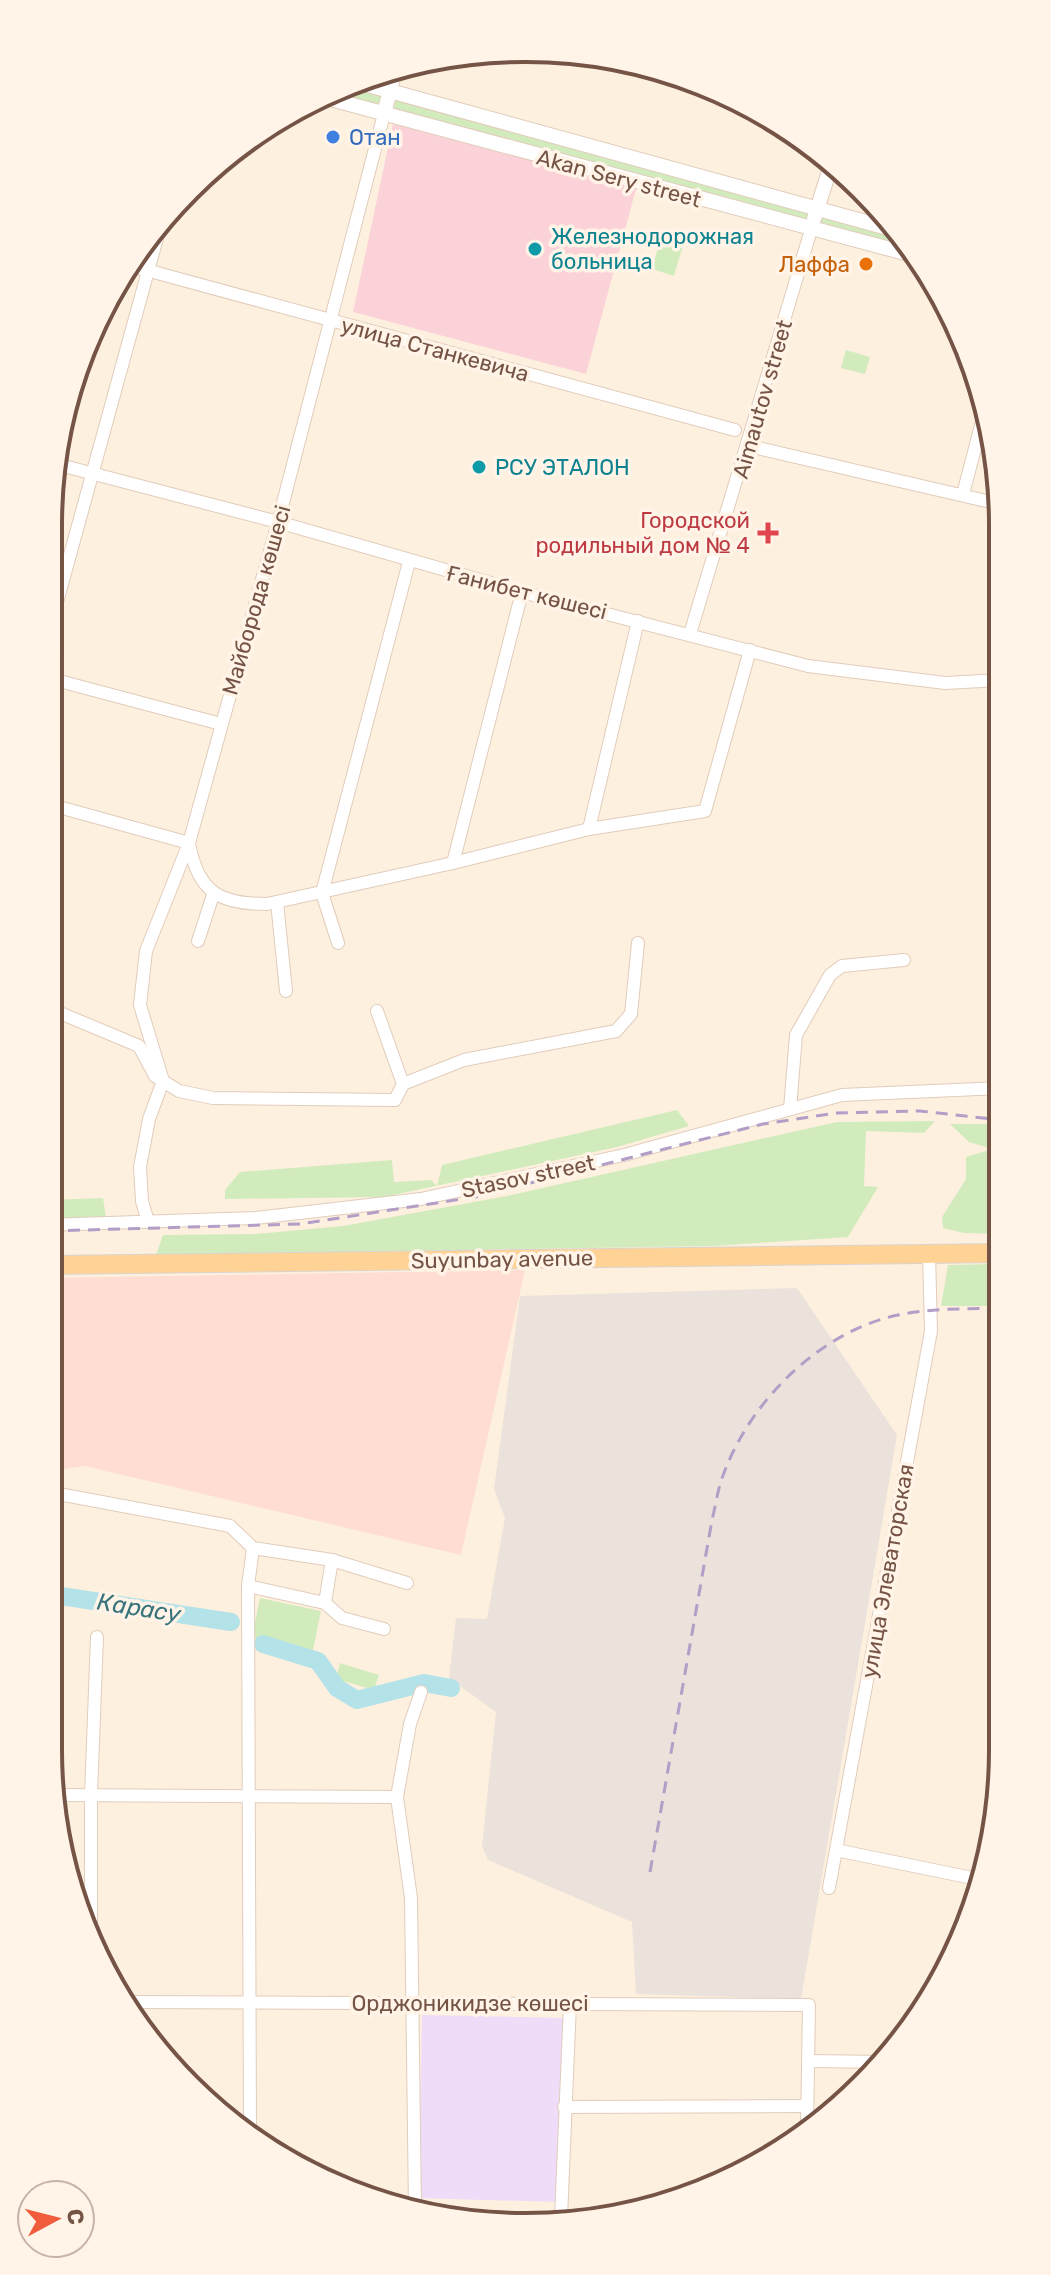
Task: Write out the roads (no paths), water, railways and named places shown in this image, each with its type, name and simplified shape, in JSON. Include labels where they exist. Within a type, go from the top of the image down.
[{"type":"main road","name":"Suyunbay avenue","points":[[956,1253],[989,1246]]},
{"type":"main road","name":"Suyunbay avenue","points":[[62,1265],[989,1253]]},
{"type":"street","points":[[384,114],[392,82]]},
{"type":"street","name":"Akan Sery street","points":[[376,87],[879,226]]},
{"type":"street","name":"Akan Sery street","points":[[339,101],[899,252]]},
{"type":"street","name":"Майборода көшесі","points":[[163,1081],[140,1005],[146,951],[189,843],[278,522],[384,114]]},
{"type":"street","name":"Aimautov street","points":[[690,634],[828,175]]},
{"type":"street","points":[[62,587],[95,474],[142,268]]},
{"type":"street","name":"улица Станкевича","points":[[142,268],[735,430]]},
{"type":"street","points":[[963,494],[979,432]]},
{"type":"street","points":[[749,446],[988,501]]},
{"type":"street","name":"Ғанибет көшесі","points":[[66,467],[278,522],[409,562],[808,666],[945,683],[989,681]]},
{"type":"street","points":[[338,943],[322,893],[409,562]]},
{"type":"street","points":[[453,863],[522,592]]},
{"type":"street","points":[[589,829],[638,621]]},
{"type":"street","points":[[62,808],[189,843],[193,863],[213,895],[242,904],[277,902],[322,893],[589,829],[705,811],[750,650]]},
{"type":"street","points":[[62,682],[221,724]]},
{"type":"street","points":[[198,941],[213,895]]},
{"type":"street","points":[[277,902],[286,991]]},
{"type":"street","points":[[62,1014],[139,1046],[155,1076],[179,1091],[213,1098],[395,1100],[403,1084],[464,1060],[616,1031],[631,1014],[638,943]]},
{"type":"street","points":[[790,1109],[796,1035],[830,975],[842,966],[904,960]]},
{"type":"street","points":[[377,1011],[403,1084]]},
{"type":"street","points":[[148,1222],[142,1201],[140,1167],[149,1119],[163,1081]]},
{"type":"street","name":"Stasov street","points":[[62,1225],[295,1215],[421,1199],[624,1155],[842,1095],[989,1089]]},
{"type":"street","name":"улица Элеваторская","points":[[829,1888],[931,1331],[929,1253]]},
{"type":"street","points":[[62,1495],[230,1526],[253,1548],[332,1560],[407,1583]]},
{"type":"street","points":[[250,2122],[248,1586],[253,1548]]},
{"type":"street","points":[[325,1603],[332,1560]]},
{"type":"street","points":[[248,1586],[325,1603],[342,1618],[384,1629]]},
{"type":"street","points":[[91,1910],[91,1795],[97,1637]]},
{"type":"street","points":[[415,2199],[411,1898],[397,1797],[410,1724],[421,1692]]},
{"type":"street","points":[[64,1795],[397,1797]]},
{"type":"street","points":[[836,1850],[970,1878]]},
{"type":"street","name":"Орджоникидзе көшесі","points":[[137,2002],[809,2005],[809,2061]]},
{"type":"street","points":[[561,2211],[570,2004]]},
{"type":"street","points":[[807,2118],[809,2061],[868,2062]]},
{"type":"street","points":[[564,2107],[807,2106]]},
{"type":"waterway","name":"Карасу","points":[[62,1596],[231,1622]]},
{"type":"waterway","points":[[263,1644],[318,1661],[337,1688],[357,1700],[424,1683],[451,1688]]},
{"type":"railway","points":[[62,1231],[300,1224],[475,1197],[763,1124],[836,1113],[920,1111],[989,1119]]},
{"type":"railway","points":[[650,1872],[712,1520],[722,1478],[736,1446],[771,1395],[792,1373],[842,1336],[898,1315],[989,1308]]},
{"type":"place","name":"Отан","points":[[333,137]]},
{"type":"place","name":"Железнодорожная больница","points":[[535,249]]},
{"type":"place","name":"Лаффа","points":[[866,264]]},
{"type":"place","name":"РСУ ЭТАЛОН","points":[[479,467]]},
{"type":"place","name":"Городской родильный дом № 4","points":[[768,533]]}]
